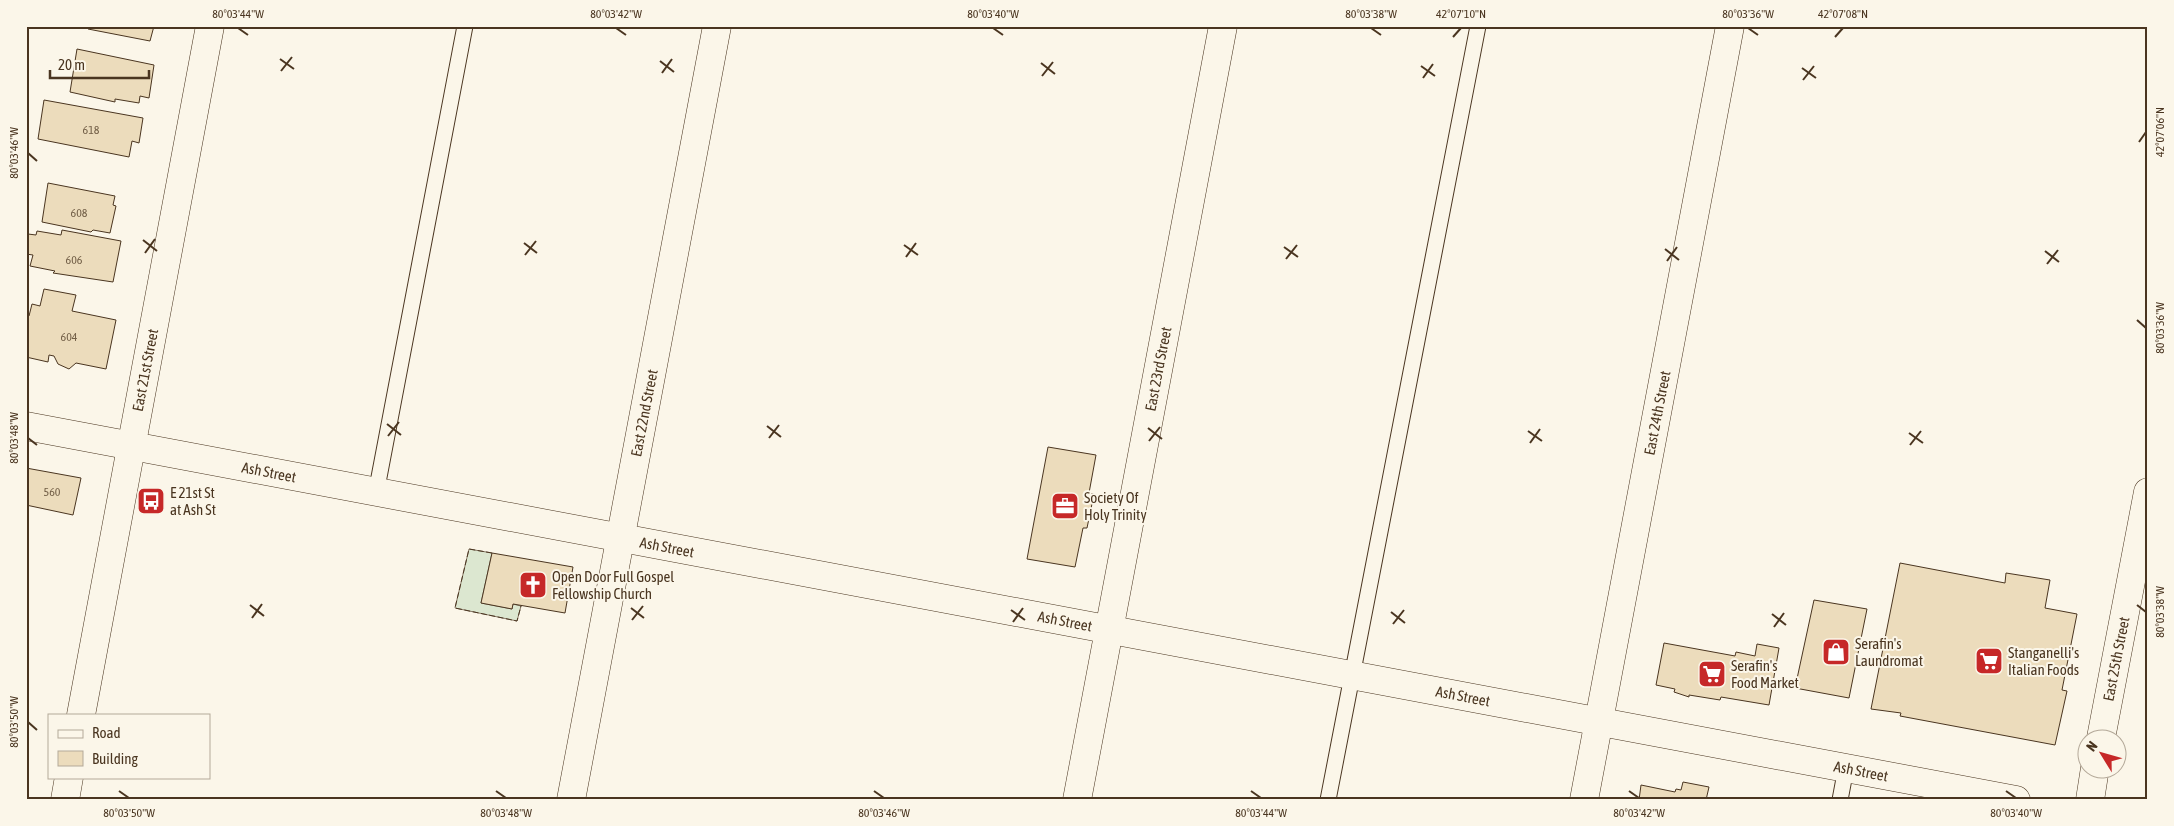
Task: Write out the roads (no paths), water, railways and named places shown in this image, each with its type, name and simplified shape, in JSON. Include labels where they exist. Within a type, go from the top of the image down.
[{"type":"street","name":"East 21st Street","points":[[81,714],[210,26]]},
{"type":"street","name":"East 22nd Street","points":[[571,800],[717,26]]},
{"type":"street","name":"East 23rd Street","points":[[1077,800],[1223,26]]},
{"type":"street","name":"East 24th Street","points":[[1584,800],[1730,26]]},
{"type":"street","name":"Ash Street","points":[[26,426],[2016,800]]},
{"type":"street","name":"East 25th Street","points":[[2103,728],[2148,492]]},
{"type":"street","points":[[65,800],[69,778]]},
{"type":"street","points":[[2090,800],[2093,778]]},
{"type":"lane","points":[[376,493],[465,26]]},
{"type":"lane","points":[[1328,800],[1478,26]]},
{"type":"lane","points":[[1840,800],[1846,768]]},
{"type":"place","name":"E 21st St at Ash St","points":[[151,501]]},
{"type":"place","name":"Society Of Holy Trinity","points":[[1065,506]]},
{"type":"place","name":"Open Door Full Gospel Fellowship Church","points":[[533,585]]},
{"type":"place","name":"Serafin's Laundromat","points":[[1836,652]]},
{"type":"place","name":"Stanganelli's Italian Foods","points":[[1989,661]]},
{"type":"place","name":"Serafin's Food Market","points":[[1712,674]]}]
